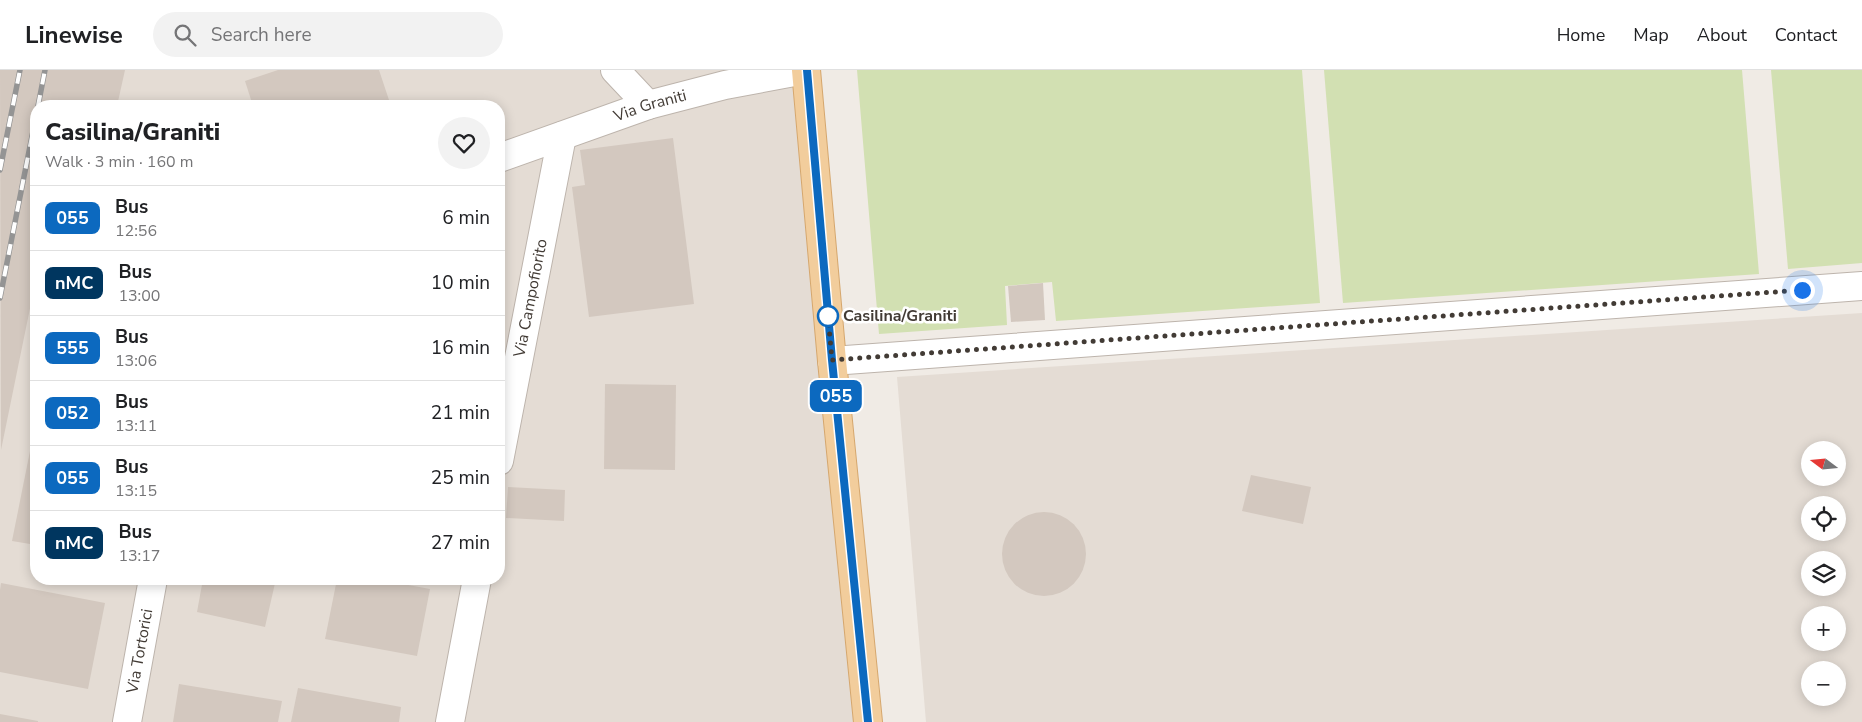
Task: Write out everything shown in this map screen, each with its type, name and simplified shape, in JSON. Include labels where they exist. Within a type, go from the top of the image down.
[{"type":"main road","points":[[806,70],[832,360],[868,722]]},
{"type":"street","points":[[615,70],[648,105]]},
{"type":"street","name":"Via Graniti","points":[[505,156],[648,105],[725,85],[806,70]]},
{"type":"street","name":"Via Campofiorito","points":[[505,430],[562,136]]},
{"type":"street","points":[[832,360],[1862,286]]},
{"type":"street","name":"Via Tortorici","points":[[126,722],[152,585]]},
{"type":"street","points":[[450,722],[476,585]]},
{"type":"shaded area","points":[[0,70],[806,70],[868,722],[0,722]]},
{"type":"shaded area","points":[[1862,313],[1862,722],[926,722],[897,377]]},
{"type":"green space","points":[[857,70],[1302,70],[1320,303],[1056,321],[1052,282],[1005,286],[1007,325],[879,334]]},
{"type":"green space","points":[[1324,70],[1742,70],[1759,274],[1343,303]]},
{"type":"green space","points":[[1771,70],[1862,70],[1862,263],[1788,269]]},
{"type":"building","points":[[0,70],[125,70],[118,100],[30,100],[30,308],[1,450]]},
{"type":"building","points":[[278,70],[379,70],[389,100],[251,100],[245,81]]},
{"type":"building","points":[[673,138],[694,304],[589,317],[572,187],[585,185],[580,150]]},
{"type":"building","points":[[1043,283],[1045,320],[1011,322],[1008,286]]},
{"type":"building","points":[[605,384],[676,385],[675,470],[604,469]]},
{"type":"building","points":[[30,451],[30,544],[12,541]]},
{"type":"building","points":[[1251,475],[1311,487],[1303,524],[1242,511]]},
{"type":"building","points":[[508,487],[565,490],[564,521],[506,518]]},
{"type":"building","points":[[1044,512],[1060,515],[1074,524],[1083,538],[1086,554],[1083,570],[1074,584],[1060,593],[1044,596],[1028,593],[1014,584],[1005,570],[1002,554],[1005,538],[1014,524],[1028,515]]},
{"type":"building","points":[[1,583],[105,603],[88,689],[0,672]]},
{"type":"building","points":[[202,585],[275,585],[265,627],[197,612]]},
{"type":"building","points":[[336,585],[408,585],[430,589],[417,656],[325,639]]},
{"type":"building","points":[[179,684],[282,701],[278,722],[173,722]]},
{"type":"building","points":[[298,688],[401,707],[399,722],[291,722]]},
{"type":"building","points":[[0,714],[38,721],[38,722],[0,722]]},
{"type":"railway","points":[[0,170],[20,70]]},
{"type":"railway","points":[[39,100],[45,70]]},
{"type":"railway","points":[[0,298],[30,146]]},
{"type":"bus line","name":"055","points":[[807,70],[832,360],[868,722]]},
{"type":"place","name":"Casilina/Graniti","points":[[828,316]]},
{"type":"route","points":[[828,316],[832,360],[1802,290]]}]
